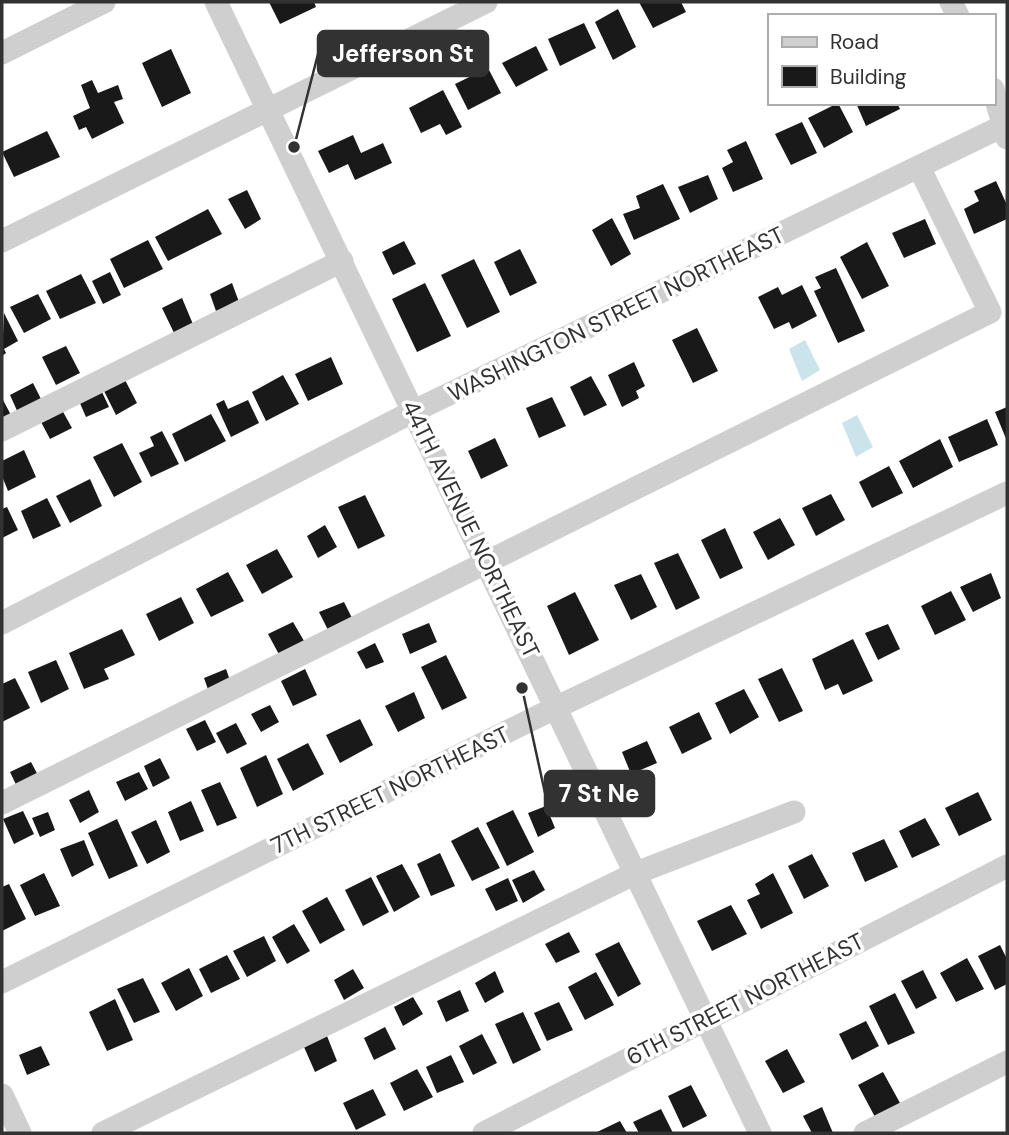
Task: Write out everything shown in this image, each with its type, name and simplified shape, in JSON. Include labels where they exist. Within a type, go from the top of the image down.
[{"type":"street","points":[[2,53],[104,2]]},
{"type":"street","name":"44TH AVENUE NORTHEAST","points":[[216,2],[760,1133]]},
{"type":"street","points":[[2,241],[486,2]]},
{"type":"street","points":[[995,93],[1005,129]]},
{"type":"street","name":"WASHINGTON STREET NORTHEAST","points":[[2,623],[414,411],[919,167],[1005,129]]},
{"type":"street","points":[[2,803],[486,560],[990,312],[919,167]]},
{"type":"street","points":[[2,430],[342,261]]},
{"type":"street","name":"7TH STREET NORTHEAST","points":[[2,982],[557,707],[1007,493]]},
{"type":"street","points":[[103,1133],[636,873],[794,812]]},
{"type":"street","name":"6TH STREET NORTHEAST","points":[[484,1133],[1007,866]]},
{"type":"street","points":[[865,1133],[1007,1062]]},
{"type":"street","points":[[2,1096],[20,1133]]},
{"type":"water","points":[[805,340],[820,370],[802,381],[789,349]]},
{"type":"water","points":[[857,415],[873,447],[856,457],[842,423]]},
{"type":"building","points":[[269,2],[314,2],[316,7],[280,24]]},
{"type":"building","points":[[639,2],[681,2],[686,12],[653,28]]},
{"type":"building","points":[[618,9],[636,47],[613,60],[595,22]]},
{"type":"building","points":[[584,23],[596,48],[560,66],[548,39]]},
{"type":"building","points":[[536,46],[548,70],[516,87],[502,63]]},
{"type":"building","points":[[171,49],[191,93],[162,107],[142,63]]},
{"type":"building","points":[[488,68],[501,93],[468,110],[455,84]]},
{"type":"building","points":[[92,80],[98,93],[118,85],[123,99],[114,102],[124,123],[92,139],[86,127],[79,130],[73,116],[90,108],[81,85]]},
{"type":"building","points":[[443,90],[462,127],[446,135],[440,124],[421,133],[409,108]]},
{"type":"building","points":[[839,105],[853,132],[824,148],[808,118]]},
{"type":"building","points":[[857,105],[898,105],[900,109],[866,126]]},
{"type":"building","points":[[802,122],[817,153],[791,165],[775,134]]},
{"type":"building","points":[[47,131],[60,157],[14,177],[2,152]]},
{"type":"building","points":[[353,135],[361,153],[383,143],[392,163],[355,180],[348,164],[329,173],[318,151]]},
{"type":"building","points":[[746,141],[763,179],[733,192],[722,168],[733,162],[727,150]]},
{"type":"building","points":[[708,175],[718,199],[690,213],[678,187]]},
{"type":"building","points":[[996,181],[1007,205],[1007,219],[974,234],[964,209],[979,201],[974,191]]},
{"type":"building","points":[[663,184],[680,219],[634,240],[623,214],[640,208],[636,196]]},
{"type":"building","points":[[247,190],[261,219],[245,229],[228,199]]},
{"type":"building","points":[[208,209],[222,234],[168,261],[155,237]]},
{"type":"building","points":[[612,218],[631,254],[611,266],[592,230]]},
{"type":"building","points":[[925,219],[936,244],[904,258],[892,233]]},
{"type":"building","points":[[148,240],[163,269],[124,288],[110,259]]},
{"type":"building","points":[[404,241],[416,264],[393,275],[382,252]]},
{"type":"building","points":[[867,242],[889,286],[862,299],[840,257]]},
{"type":"building","points":[[520,249],[537,283],[510,296],[494,262]]},
{"type":"building","points":[[474,259],[500,312],[467,328],[441,275]]},
{"type":"building","points":[[836,268],[865,331],[838,343],[814,291],[821,288],[815,277]]},
{"type":"building","points":[[110,272],[121,295],[103,304],[92,281]]},
{"type":"building","points":[[81,274],[96,303],[60,319],[46,291]]},
{"type":"building","points":[[232,283],[239,302],[216,311],[210,294]]},
{"type":"building","points":[[425,283],[451,336],[417,352],[392,299]]},
{"type":"building","points":[[802,285],[817,316],[792,329],[789,322],[774,329],[758,297],[778,287],[782,295]]},
{"type":"building","points":[[38,294],[51,319],[24,333],[10,307]]},
{"type":"building","points":[[182,298],[195,329],[176,337],[162,308]]},
{"type":"building","points":[[4,313],[18,341],[4,349],[6,353],[2,356]]},
{"type":"building","points":[[697,328],[718,371],[693,383],[672,340]]},
{"type":"building","points":[[66,346],[80,373],[56,385],[42,357]]},
{"type":"building","points":[[331,357],[343,384],[308,401],[295,374]]},
{"type":"building","points":[[634,362],[645,386],[636,391],[639,398],[622,407],[608,375]]},
{"type":"building","points":[[283,375],[299,404],[266,421],[252,392]]},
{"type":"building","points":[[591,376],[607,405],[584,416],[570,387]]},
{"type":"building","points":[[125,380],[137,403],[116,415],[104,391]]},
{"type":"building","points":[[33,383],[43,403],[19,415],[10,395]]},
{"type":"building","points":[[102,392],[109,407],[86,417],[79,401]]},
{"type":"building","points":[[552,397],[566,426],[539,438],[526,408]]},
{"type":"building","points":[[2,398],[12,417],[2,423]]},
{"type":"building","points":[[224,400],[228,409],[248,400],[259,423],[231,437],[216,404]]},
{"type":"building","points":[[1007,407],[1007,441],[995,412]]},
{"type":"building","points":[[62,410],[72,428],[50,439],[41,422]]},
{"type":"building","points":[[211,414],[226,441],[185,462],[172,434]]},
{"type":"building","points":[[987,419],[998,445],[959,462],[948,437]]},
{"type":"building","points":[[162,431],[179,464],[151,477],[139,453],[154,446],[150,437]]},
{"type":"building","points":[[495,438],[508,466],[481,479],[468,451]]},
{"type":"building","points":[[940,439],[953,467],[913,488],[899,461]]},
{"type":"building","points":[[122,443],[142,482],[114,497],[93,457]]},
{"type":"building","points":[[24,450],[36,477],[8,491],[2,476],[2,461]]},
{"type":"building","points":[[889,466],[903,493],[872,508],[859,482]]},
{"type":"building","points":[[90,479],[102,506],[70,523],[56,496]]},
{"type":"building","points":[[831,494],[845,520],[816,536],[802,508]]},
{"type":"building","points":[[365,495],[385,536],[358,549],[338,507]]},
{"type":"building","points":[[47,498],[61,526],[33,539],[21,511]]},
{"type":"building","points":[[7,507],[18,530],[2,538],[2,509]]},
{"type":"building","points":[[780,518],[795,545],[768,560],[753,532]]},
{"type":"building","points":[[325,525],[337,547],[318,558],[307,536]]},
{"type":"building","points":[[725,528],[743,568],[720,579],[701,540]]},
{"type":"building","points":[[277,549],[293,577],[262,594],[246,565]]},
{"type":"building","points":[[678,553],[700,598],[676,610],[654,563]]},
{"type":"building","points":[[228,572],[244,601],[211,617],[196,589]]},
{"type":"building","points":[[991,573],[1001,598],[973,612],[960,587]]},
{"type":"building","points":[[641,574],[657,607],[631,620],[614,585]]},
{"type":"building","points":[[951,591],[966,620],[935,635],[921,606]]},
{"type":"building","points":[[575,592],[599,640],[569,655],[547,606]]},
{"type":"building","points":[[181,597],[194,623],[159,641],[146,614]]},
{"type":"building","points":[[344,602],[354,622],[330,634],[319,612]]},
{"type":"building","points":[[293,622],[307,646],[282,660],[268,634]]},
{"type":"building","points":[[429,623],[437,642],[410,654],[402,634]]},
{"type":"building","points":[[888,624],[900,649],[878,660],[865,633]]},
{"type":"building","points":[[122,629],[135,655],[104,669],[109,679],[84,689],[69,653]]},
{"type":"building","points":[[853,639],[873,681],[843,695],[838,684],[825,690],[812,659]]},
{"type":"building","points":[[375,643],[384,662],[366,669],[357,652]]},
{"type":"building","points":[[446,655],[467,698],[442,710],[421,667]]},
{"type":"building","points":[[56,660],[69,689],[41,703],[28,672]]},
{"type":"building","points":[[782,668],[803,711],[779,722],[758,679]]},
{"type":"building","points":[[226,669],[232,686],[210,695],[204,678]]},
{"type":"building","points":[[305,669],[317,695],[293,706],[281,681]]},
{"type":"building","points":[[15,678],[30,708],[2,722],[2,684]]},
{"type":"building","points":[[744,689],[759,717],[730,734],[715,703]]},
{"type":"building","points":[[414,692],[425,718],[398,732],[385,706]]},
{"type":"building","points":[[270,705],[279,722],[261,732],[251,714]]},
{"type":"building","points":[[699,712],[712,739],[682,754],[669,727]]},
{"type":"building","points":[[360,719],[373,745],[340,763],[326,735]]},
{"type":"building","points":[[205,720],[216,742],[197,751],[186,729]]},
{"type":"building","points":[[236,723],[247,744],[227,754],[216,733]]},
{"type":"building","points":[[647,741],[657,763],[631,774],[622,752]]},
{"type":"building","points":[[308,743],[324,774],[293,791],[277,759]]},
{"type":"building","points":[[266,755],[283,794],[257,807],[240,768]]},
{"type":"building","points":[[160,758],[170,778],[153,787],[144,766]]},
{"type":"building","points":[[31,762],[41,781],[20,793],[10,772]]},
{"type":"building","points":[[139,772],[148,789],[125,801],[116,782]]},
{"type":"building","points":[[220,782],[237,818],[217,826],[201,790]]},
{"type":"building","points":[[89,790],[99,812],[80,823],[69,800]]},
{"type":"building","points":[[978,792],[992,820],[959,836],[945,808]]},
{"type":"building","points":[[191,801],[204,831],[180,841],[168,812]]},
{"type":"building","points":[[546,806],[555,828],[538,837],[528,813]]},
{"type":"building","points":[[513,810],[534,852],[507,866],[486,823]]},
{"type":"building","points":[[23,811],[34,834],[14,844],[3,819]]},
{"type":"building","points":[[48,812],[55,830],[40,837],[32,818]]},
{"type":"building","points":[[925,818],[940,845],[912,858],[899,831]]},
{"type":"building","points":[[117,819],[138,866],[109,879],[88,833]]},
{"type":"building","points":[[156,820],[170,852],[147,864],[131,832]]},
{"type":"building","points":[[478,827],[500,868],[472,881],[451,841]]},
{"type":"building","points":[[884,839],[898,867],[865,882],[852,853]]},
{"type":"building","points":[[84,840],[94,865],[72,877],[60,849]]},
{"type":"building","points":[[440,853],[455,886],[431,896],[417,864]]},
{"type":"building","points":[[812,854],[829,886],[804,899],[788,866]]},
{"type":"building","points":[[402,864],[420,897],[394,912],[376,876]]},
{"type":"building","points":[[534,870],[545,890],[523,903],[512,880]]},
{"type":"building","points":[[44,873],[60,906],[35,916],[20,885]]},
{"type":"building","points":[[773,873],[793,913],[761,929],[747,900],[760,894],[755,884]]},
{"type":"building","points":[[371,877],[389,912],[363,926],[345,890]]},
{"type":"building","points":[[508,878],[518,901],[496,911],[485,889]]},
{"type":"building","points":[[9,884],[26,919],[2,931],[2,887]]},
{"type":"building","points":[[327,897],[345,930],[320,944],[302,911]]},
{"type":"building","points":[[731,905],[747,934],[712,951],[697,921]]},
{"type":"building","points":[[294,924],[310,951],[287,964],[272,937]]},
{"type":"building","points":[[569,932],[580,952],[556,963],[545,944]]},
{"type":"building","points":[[264,936],[276,961],[247,977],[233,951]]},
{"type":"building","points":[[619,942],[641,984],[618,997],[595,954]]},
{"type":"building","points":[[1000,945],[1007,959],[1007,984],[995,990],[978,956]]},
{"type":"building","points":[[227,955],[240,979],[211,993],[199,969]]},
{"type":"building","points":[[967,958],[984,989],[956,1002],[940,973]]},
{"type":"building","points":[[189,968],[203,996],[176,1011],[161,983]]},
{"type":"building","points":[[353,969],[364,988],[344,1000],[334,980]]},
{"type":"building","points":[[923,970],[937,998],[916,1009],[901,981]]},
{"type":"building","points":[[495,971],[504,992],[485,1003],[475,983]]},
{"type":"building","points":[[596,972],[614,1005],[585,1020],[568,987]]},
{"type":"building","points":[[143,978],[160,1012],[134,1023],[117,989]]},
{"type":"building","points":[[460,990],[469,1011],[446,1022],[437,1001]]},
{"type":"building","points":[[895,993],[915,1033],[888,1045],[869,1006]]},
{"type":"building","points":[[413,997],[423,1014],[403,1026],[394,1007]]},
{"type":"building","points":[[115,999],[133,1040],[107,1051],[89,1012]]},
{"type":"building","points":[[559,1002],[573,1030],[547,1041],[534,1013]]},
{"type":"building","points":[[523,1012],[541,1050],[513,1064],[495,1024]]},
{"type":"building","points":[[866,1021],[879,1046],[852,1060],[839,1034]]},
{"type":"building","points":[[385,1027],[396,1049],[374,1060],[364,1038]]},
{"type":"building","points":[[482,1034],[497,1063],[473,1075],[459,1046]]},
{"type":"building","points":[[327,1036],[337,1061],[315,1072],[304,1047]]},
{"type":"building","points":[[41,1046],[50,1065],[27,1075],[19,1055]]},
{"type":"building","points":[[787,1049],[805,1082],[783,1093],[765,1061]]},
{"type":"building","points":[[451,1055],[464,1082],[437,1093],[426,1067]]},
{"type":"building","points":[[417,1069],[433,1097],[404,1111],[390,1083]]},
{"type":"building","points":[[883,1072],[900,1103],[875,1117],[858,1085]]},
{"type":"building","points":[[691,1085],[707,1116],[683,1128],[668,1096]]},
{"type":"building","points":[[373,1089],[386,1115],[356,1130],[343,1103]]},
{"type":"building","points":[[822,1107],[833,1133],[812,1133],[803,1116]]},
{"type":"building","points":[[661,1109],[673,1133],[639,1133],[633,1122]]},
{"type":"building","points":[[620,1121],[627,1133],[595,1133]]},
{"type":"place","name":"Jefferson St","points":[[294,147]]},
{"type":"place","name":"7 St Ne","points":[[522,688]]}]
